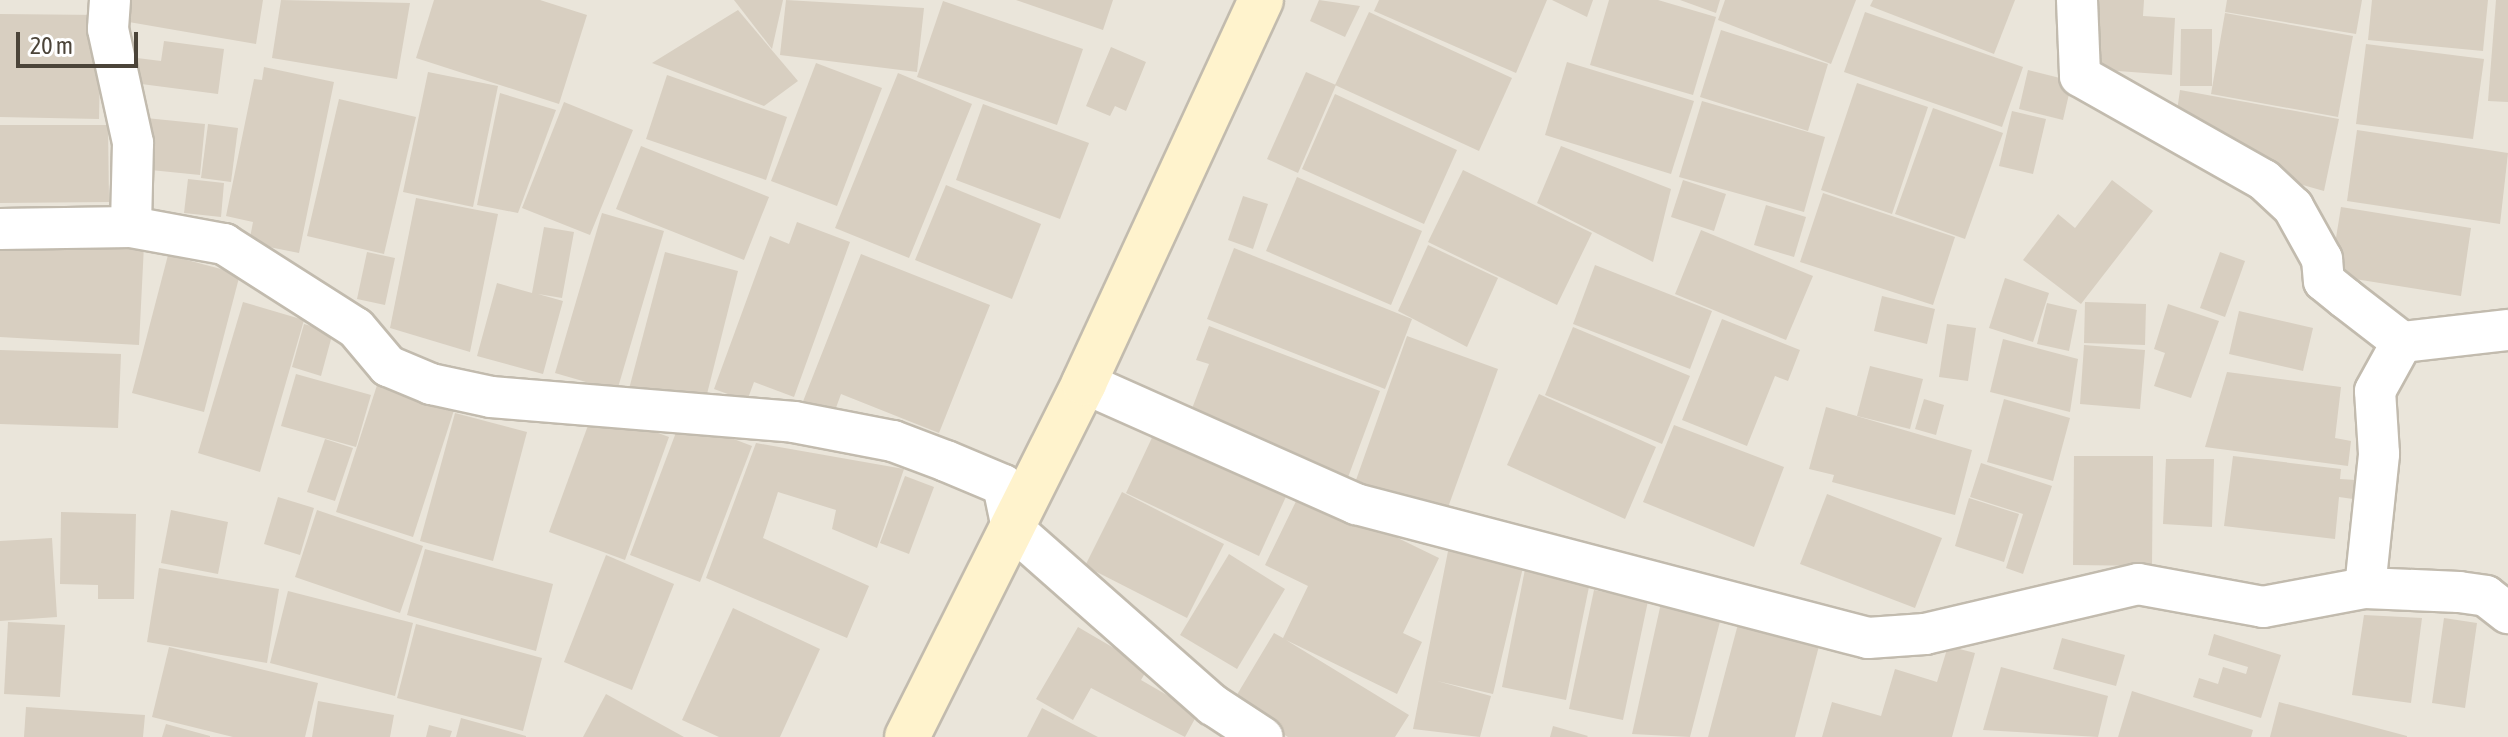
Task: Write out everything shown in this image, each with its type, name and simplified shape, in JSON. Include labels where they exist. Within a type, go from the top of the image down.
[{"type":"street","points":[[110,0],[108,29],[133,143],[131,227]]},
{"type":"street","points":[[907,737],[1084,383],[1261,0]]},
{"type":"street","points":[[2077,0],[2080,76],[2264,180],[2300,219],[2324,281],[2402,342],[2508,330]]},
{"type":"street","points":[[0,229],[131,227],[224,244],[356,328],[388,366],[431,384],[491,397],[794,422],[893,441],[1003,485],[1012,528],[1206,721],[1262,737]]},
{"type":"street","points":[[2365,588],[2379,454],[2375,391],[2402,342]]},
{"type":"street","points":[[1084,383],[1356,504],[1868,638],[1925,634],[2138,584],[2263,607],[2365,588],[2471,593],[2508,612]]},
{"type":"shaded area","points":[[0,0],[2508,0],[2508,737],[0,737]]},
{"type":"building","points":[[127,0],[263,0],[256,44],[123,21]]},
{"type":"building","points":[[281,0],[410,3],[397,79],[272,58]]},
{"type":"building","points":[[434,0],[540,0],[587,15],[559,104],[416,58]]},
{"type":"building","points":[[734,0],[783,0],[772,49]]},
{"type":"building","points":[[786,0],[924,8],[917,72],[780,55]]},
{"type":"building","points":[[1016,0],[1113,0],[1103,30]]},
{"type":"building","points":[[1319,0],[1360,6],[1345,37],[1310,21]]},
{"type":"building","points":[[1379,0],[1547,0],[1516,73],[1374,11]]},
{"type":"building","points":[[1552,0],[1593,0],[1587,17]]},
{"type":"building","points":[[1609,0],[1658,0],[1716,17],[1693,95],[1590,65]]},
{"type":"building","points":[[1680,0],[1720,0],[1716,13]]},
{"type":"building","points":[[1725,0],[1856,0],[1831,64],[1718,20]]},
{"type":"building","points":[[1873,0],[2015,0],[1994,54],[1870,6]]},
{"type":"building","points":[[2094,0],[2144,0],[2143,16],[2175,18],[2172,75],[2091,69]]},
{"type":"building","points":[[2227,0],[2362,0],[2356,34],[2225,12]]},
{"type":"building","points":[[2372,0],[2488,0],[2483,51],[2368,40]]},
{"type":"building","points":[[2496,0],[2508,0],[2508,102],[2488,101]]},
{"type":"building","points":[[943,1],[1083,49],[1057,125],[917,77]]},
{"type":"building","points":[[738,10],[798,81],[764,106],[652,63]]},
{"type":"building","points":[[1369,12],[1512,78],[1479,151],[1335,85]]},
{"type":"building","points":[[1865,12],[2023,67],[2002,127],[1844,72]]},
{"type":"building","points":[[2225,13],[2353,36],[2338,117],[2211,94]]},
{"type":"building","points":[[0,14],[101,15],[99,119],[0,117]]},
{"type":"building","points":[[2181,29],[2212,29],[2212,86],[2180,86]]},
{"type":"building","points":[[1721,30],[1828,64],[1808,131],[1700,97]]},
{"type":"building","points":[[164,41],[224,49],[218,94],[126,82],[129,57],[161,61]]},
{"type":"building","points":[[2366,44],[2484,59],[2473,139],[2356,124]]},
{"type":"building","points":[[1111,47],[1146,62],[1126,111],[1115,106],[1110,116],[1086,106]]},
{"type":"building","points":[[1567,62],[1694,101],[1671,174],[1545,135]]},
{"type":"building","points":[[816,63],[882,88],[837,206],[771,181]]},
{"type":"building","points":[[264,67],[334,82],[299,253],[249,243],[253,222],[226,216],[254,79],[262,80]]},
{"type":"building","points":[[2028,70],[2072,81],[2063,120],[2019,109]]},
{"type":"building","points":[[428,72],[498,86],[473,207],[403,192]]},
{"type":"building","points":[[1306,72],[1336,85],[1298,173],[1267,159]]},
{"type":"building","points":[[898,73],[972,104],[909,258],[835,228]]},
{"type":"building","points":[[667,75],[787,117],[766,180],[646,139]]},
{"type":"building","points":[[1857,83],[1928,107],[1892,214],[1821,190]]},
{"type":"building","points":[[2180,90],[2339,119],[2324,191],[2261,173],[2176,118]]},
{"type":"building","points":[[500,93],[556,110],[518,213],[477,205]]},
{"type":"building","points":[[1335,94],[1457,150],[1424,224],[1302,169]]},
{"type":"building","points":[[339,99],[416,117],[384,254],[307,236]]},
{"type":"building","points":[[1702,101],[1825,137],[1804,212],[1679,177]]},
{"type":"building","points":[[564,102],[633,130],[590,235],[522,208]]},
{"type":"building","points":[[983,104],[1089,143],[1060,219],[956,180]]},
{"type":"building","points":[[1933,108],[2003,133],[1965,239],[1895,214]]},
{"type":"building","points":[[2012,111],[2046,119],[2033,174],[1999,166]]},
{"type":"building","points":[[146,118],[205,124],[200,175],[141,169]]},
{"type":"building","points":[[208,124],[238,128],[231,182],[201,178]]},
{"type":"building","points":[[0,125],[108,125],[109,202],[0,203]]},
{"type":"building","points":[[2357,130],[2508,153],[2500,224],[2347,201]]},
{"type":"building","points":[[641,146],[769,197],[744,260],[616,209]]},
{"type":"building","points":[[1561,146],[1671,189],[1653,262],[1537,203]]},
{"type":"building","points":[[1463,170],[1592,233],[1557,305],[1428,242]]},
{"type":"building","points":[[1297,177],[1422,231],[1391,305],[1266,251]]},
{"type":"building","points":[[188,179],[224,183],[221,217],[184,213]]},
{"type":"building","points":[[1683,180],[1726,194],[1714,231],[1671,217]]},
{"type":"building","points":[[2112,180],[2153,211],[2081,304],[2023,260],[2058,214],[2075,228]]},
{"type":"building","points":[[946,185],[1041,224],[1012,299],[915,260]]},
{"type":"building","points":[[1823,193],[1955,237],[1933,305],[1800,262]]},
{"type":"building","points":[[1243,196],[1268,204],[1253,249],[1228,240]]},
{"type":"building","points":[[416,198],[498,214],[470,352],[390,328]]},
{"type":"building","points":[[1766,205],[1806,217],[1794,257],[1754,245]]},
{"type":"building","points":[[2341,207],[2471,228],[2461,296],[2330,275]]},
{"type":"building","points":[[602,213],[664,231],[617,391],[555,373]]},
{"type":"building","points":[[797,222],[850,242],[794,397],[754,382],[747,401],[714,389],[770,236],[789,244]]},
{"type":"building","points":[[544,227],[574,232],[562,298],[538,294],[563,301],[543,374],[477,356],[497,283],[532,293]]},
{"type":"building","points":[[1701,230],[1813,276],[1786,340],[1675,294]]},
{"type":"building","points":[[0,237],[144,245],[139,345],[0,337]]},
{"type":"building","points":[[1428,245],[1498,278],[1467,347],[1398,311]]},
{"type":"building","points":[[1234,248],[1412,319],[1385,389],[1207,319]]},
{"type":"building","points":[[367,252],[395,258],[385,305],[357,299]]},
{"type":"building","points":[[665,252],[738,271],[706,398],[629,389]]},
{"type":"building","points":[[2220,252],[2245,261],[2225,317],[2200,308]]},
{"type":"building","points":[[861,254],[990,305],[939,433],[841,394],[833,416],[802,404]]},
{"type":"building","points":[[168,255],[240,274],[204,412],[132,393]]},
{"type":"building","points":[[1595,265],[1712,311],[1690,369],[1573,324]]},
{"type":"building","points":[[2005,278],[2049,293],[2033,342],[1989,328]]},
{"type":"building","points":[[1882,296],[1935,309],[1927,344],[1874,331]]},
{"type":"building","points":[[243,302],[304,320],[260,472],[198,453]]},
{"type":"building","points":[[2085,302],[2146,304],[2145,345],[2084,343]]},
{"type":"building","points":[[2047,303],[2077,310],[2069,351],[2037,344]]},
{"type":"building","points":[[2168,304],[2219,321],[2191,398],[2154,386],[2165,353],[2154,349]]},
{"type":"building","points":[[2239,311],[2313,328],[2303,371],[2229,354]]},
{"type":"building","points":[[1722,319],[1800,350],[1788,381],[1775,376],[1747,446],[1682,420]]},
{"type":"building","points":[[304,324],[333,332],[321,376],[292,367]]},
{"type":"building","points":[[1947,324],[1976,328],[1968,381],[1939,377]]},
{"type":"building","points":[[1209,326],[1380,391],[1347,480],[1188,419],[1209,364],[1196,360]]},
{"type":"building","points":[[1573,327],[1690,376],[1662,444],[1545,395]]},
{"type":"building","points":[[1407,336],[1498,369],[1446,513],[1356,480]]},
{"type":"building","points":[[2003,339],[2078,359],[2070,412],[1990,392]]},
{"type":"building","points":[[2084,345],[2145,350],[2140,409],[2080,404]]},
{"type":"building","points":[[0,350],[121,354],[118,428],[0,424]]},
{"type":"building","points":[[1870,366],[1923,379],[1910,429],[1857,416]]},
{"type":"building","points":[[2227,372],[2341,387],[2335,438],[2351,441],[2348,466],[2205,447]]},
{"type":"building","points":[[296,374],[371,395],[356,447],[281,426]]},
{"type":"building","points":[[379,379],[456,404],[413,537],[336,512]]},
{"type":"building","points":[[1539,394],[1656,447],[1625,519],[1507,465]]},
{"type":"building","points":[[1924,399],[1944,405],[1936,435],[1915,429]]},
{"type":"building","points":[[2004,399],[2070,418],[2053,481],[1987,462]]},
{"type":"building","points":[[1826,407],[1972,450],[1955,515],[1832,482],[1834,475],[1809,469]]},
{"type":"building","points":[[594,409],[669,437],[625,560],[549,532]]},
{"type":"building","points":[[455,413],[527,432],[493,561],[420,541]]},
{"type":"building","points":[[681,419],[752,446],[700,582],[630,555]]},
{"type":"building","points":[[1674,425],[1784,467],[1754,547],[1643,502]]},
{"type":"building","points":[[1157,427],[1289,490],[1259,556],[1126,493]]},
{"type":"building","points":[[325,439],[353,448],[335,501],[307,492]]},
{"type":"building","points":[[756,443],[904,469],[877,548],[832,529],[836,510],[778,492],[763,538],[869,586],[847,638],[706,578]]},
{"type":"building","points":[[2074,456],[2153,456],[2152,566],[2073,565]]},
{"type":"building","points":[[2233,456],[2341,469],[2340,479],[2356,480],[2353,499],[2339,497],[2335,539],[2224,526]]},
{"type":"building","points":[[2166,459],[2214,459],[2212,527],[2163,524]]},
{"type":"building","points":[[1981,463],[2052,486],[2023,574],[2006,568],[2023,514],[1970,497]]},
{"type":"building","points":[[905,476],[934,487],[909,554],[880,543]]},
{"type":"building","points":[[1301,491],[1439,558],[1403,633],[1422,642],[1397,694],[1286,640],[1409,715],[1395,737],[1288,737],[1232,703],[1274,633],[1283,638],[1308,586],[1265,565]]},
{"type":"building","points":[[1122,492],[1224,544],[1187,618],[1085,566]]},
{"type":"building","points":[[1827,494],[1942,538],[1915,608],[1800,564]]},
{"type":"building","points":[[278,497],[314,508],[300,555],[264,544]]},
{"type":"building","points":[[1969,498],[2019,514],[2004,562],[1955,546]]},
{"type":"building","points":[[171,510],[228,522],[218,574],[161,563]]},
{"type":"building","points":[[317,510],[423,546],[400,613],[295,577]]},
{"type":"building","points":[[61,512],[136,514],[134,599],[98,599],[98,585],[60,584]]},
{"type":"building","points":[[52,538],[57,617],[0,621],[0,541]]},
{"type":"building","points":[[1450,541],[1525,559],[1493,694],[1437,681],[1491,696],[1480,737],[1413,729]]},
{"type":"building","points":[[425,549],[553,584],[536,651],[407,615]]},
{"type":"building","points":[[1229,554],[1285,589],[1237,669],[1180,635]]},
{"type":"building","points":[[606,555],[674,584],[632,690],[564,662]]},
{"type":"building","points":[[1527,559],[1592,572],[1566,700],[1502,687]]},
{"type":"building","points":[[159,568],[279,589],[267,663],[147,642]]},
{"type":"building","points":[[1594,590],[1648,601],[1623,720],[1569,709]]},
{"type":"building","points":[[288,591],[413,623],[395,696],[270,663]]},
{"type":"building","points":[[1663,594],[1723,610],[1690,737],[1632,734]]},
{"type":"building","points":[[733,608],[820,649],[780,737],[719,737],[682,720]]},
{"type":"building","points":[[1742,609],[1823,631],[1795,737],[1708,737]]},
{"type":"building","points":[[2364,615],[2422,618],[2411,703],[2352,695]]},
{"type":"building","points":[[2444,618],[2477,623],[2465,708],[2432,703]]},
{"type":"building","points":[[8,622],[65,625],[60,697],[4,694]]},
{"type":"building","points":[[416,624],[542,658],[523,731],[397,698]]},
{"type":"building","points":[[1078,627],[1148,668],[1141,680],[1198,713],[1185,737],[1091,688],[1073,720],[1036,699]]},
{"type":"building","points":[[2214,634],[2281,655],[2261,718],[2193,697],[2199,678],[2218,684],[2223,667],[2246,674],[2248,667],[2208,655]]},
{"type":"building","points":[[2062,638],[2125,655],[2116,686],[2053,669]]},
{"type":"building","points":[[1948,646],[1975,653],[1952,737],[1822,737],[1832,702],[1881,716],[1895,669],[1937,682]]},
{"type":"building","points":[[169,647],[318,683],[305,737],[233,737],[152,717]]},
{"type":"building","points":[[2001,667],[2108,696],[2098,737],[1983,730]]},
{"type":"building","points":[[2132,691],[2253,730],[2251,737],[2118,737]]},
{"type":"building","points":[[606,694],[684,737],[583,737]]},
{"type":"building","points":[[318,701],[394,715],[390,737],[312,737]]},
{"type":"building","points":[[2279,702],[2407,736],[2407,737],[2270,737]]},
{"type":"building","points":[[26,707],[145,715],[143,737],[24,737]]},
{"type":"building","points":[[1042,708],[1098,737],[1027,737]]},
{"type":"building","points":[[461,718],[526,736],[526,737],[456,737]]},
{"type":"building","points":[[166,724],[210,736],[210,737],[162,737]]},
{"type":"building","points":[[429,725],[452,731],[450,737],[426,737]]},
{"type":"building","points":[[1553,726],[1588,736],[1550,737]]}]
